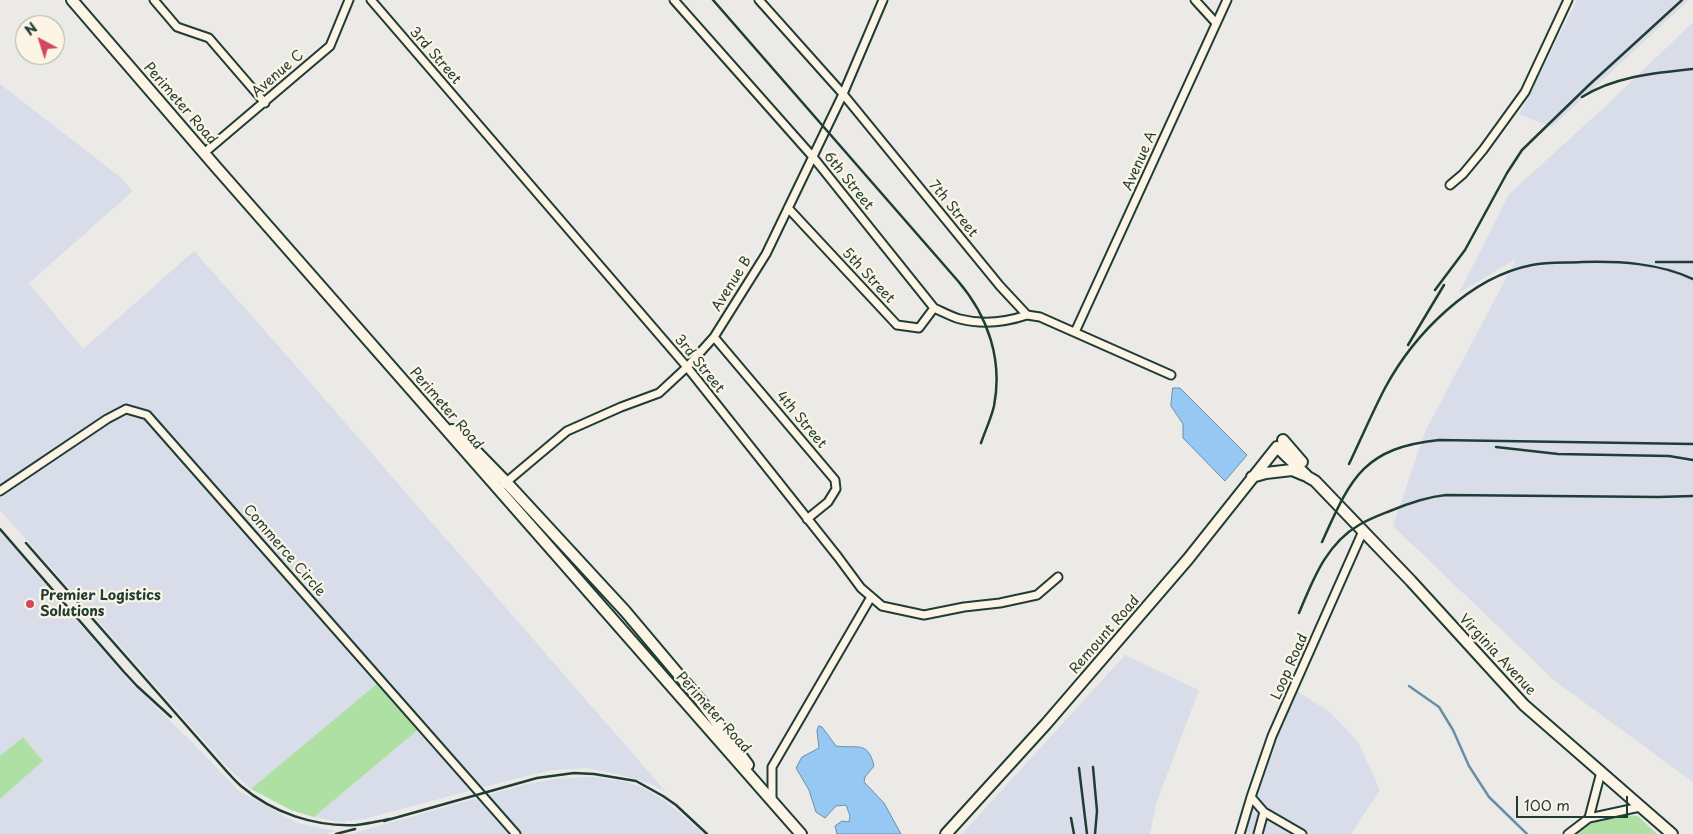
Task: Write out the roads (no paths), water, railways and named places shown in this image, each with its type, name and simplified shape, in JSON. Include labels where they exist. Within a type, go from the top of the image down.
[{"type":"street","name":"Perimeter Road","points":[[72,0],[432,414],[465,440],[648,660],[801,834]]},
{"type":"street","points":[[154,0],[177,27],[209,38],[264,102]]},
{"type":"street","name":"Avenue C","points":[[204,153],[330,46],[348,0]]},
{"type":"street","name":"3rd Street","points":[[371,0],[687,367],[861,588],[871,597],[882,606],[924,615],[964,607],[1000,603],[1037,594],[1058,578]]},
{"type":"street","name":"6th Street","points":[[674,0],[813,157],[934,308],[960,319],[986,323],[1009,321],[1027,315]]},
{"type":"street","name":"7th Street","points":[[759,0],[842,94],[1000,286],[1027,315]]},
{"type":"street","name":"Avenue B","points":[[502,486],[567,431],[621,407],[659,393],[687,367],[714,337],[766,254],[813,157],[883,0]]},
{"type":"street","points":[[1195,0],[1216,23]]},
{"type":"street","name":"Avenue A","points":[[1076,332],[1227,0]]},
{"type":"street","points":[[1450,185],[1463,174],[1483,150],[1525,92],[1568,0]]},
{"type":"street","name":"5th Street","points":[[788,208],[897,325],[919,328],[934,308]]},
{"type":"street","points":[[1027,315],[1040,317],[1171,375]]},
{"type":"street","name":"4th Street","points":[[714,337],[835,480],[836,489],[828,502],[807,518]]},
{"type":"street","name":"Commerce Circle","points":[[0,491],[126,409],[147,415],[516,834]]},
{"type":"street","name":"Remount Road","points":[[946,834],[1046,724],[1188,559],[1280,443]]},
{"type":"street","name":"Virginia Avenue","points":[[1280,443],[1524,705],[1672,834]]},
{"type":"street","points":[[1251,478],[1266,473],[1292,470],[1312,479]]},
{"type":"street","points":[[502,486],[607,591],[723,730],[764,791]]},
{"type":"street","name":"Loop Road","points":[[1240,834],[1272,736],[1363,531]]},
{"type":"street","points":[[772,800],[772,768],[871,597]]},
{"type":"street","points":[[648,660],[657,650]]},
{"type":"street","points":[[1590,818],[1601,772]]},
{"type":"street","points":[[1251,797],[1264,812],[1302,834]]},
{"type":"street","points":[[1568,834],[1590,818],[1640,806]]},
{"type":"street","points":[[1258,834],[1264,812]]},
{"type":"water","points":[[1173,388],[1180,388],[1247,455],[1225,481],[1183,438],[1183,424],[1171,406]]},
{"type":"water","points":[[819,726],[822,727],[836,746],[861,747],[868,752],[874,766],[865,777],[864,782],[884,803],[901,834],[837,834],[835,826],[842,821],[849,822],[850,816],[846,805],[836,806],[825,818],[816,812],[809,790],[796,768],[802,757],[819,748],[817,731]]},
{"type":"waterway","points":[[1409,686],[1439,707],[1453,730],[1469,766],[1489,797],[1527,834]]},
{"type":"railway","points":[[713,0],[958,281],[978,309],[991,339],[996,372],[994,406],[981,443]]},
{"type":"railway","points":[[1435,290],[1465,250],[1507,173],[1522,150],[1589,85],[1682,0]]},
{"type":"railway","points":[[1582,97],[1608,84],[1622,80],[1650,74],[1693,69]]},
{"type":"railway","points":[[1349,464],[1385,388],[1411,348],[1446,311],[1466,295],[1487,282],[1509,272],[1532,265],[1596,262],[1653,266],[1693,279]]},
{"type":"railway","points":[[1656,262],[1693,262]]},
{"type":"railway","points":[[1408,345],[1444,285]]},
{"type":"railway","points":[[1322,542],[1342,500],[1363,470],[1376,459],[1393,450],[1413,444],[1439,440],[1693,444]]},
{"type":"railway","points":[[1496,447],[1558,454],[1669,456],[1693,460]]},
{"type":"railway","points":[[1299,613],[1315,576],[1329,552],[1348,533],[1374,517],[1431,497],[1446,495],[1693,496]]},
{"type":"railway","points":[[0,529],[124,672],[171,717]]},
{"type":"railway","points":[[26,543],[228,772],[253,796],[281,811],[325,824],[356,825],[390,819]]},
{"type":"railway","points":[[1093,767],[1097,811],[1095,834]]},
{"type":"railway","points":[[1079,768],[1087,834]]},
{"type":"railway","points":[[384,821],[537,778],[574,773],[594,774],[636,781],[676,805],[707,834]]},
{"type":"railway","points":[[1071,818],[1074,834]]},
{"type":"railway","points":[[336,834],[355,829]]},
{"type":"place","name":"Premier Logistics Solutions","points":[[30,604]]}]
